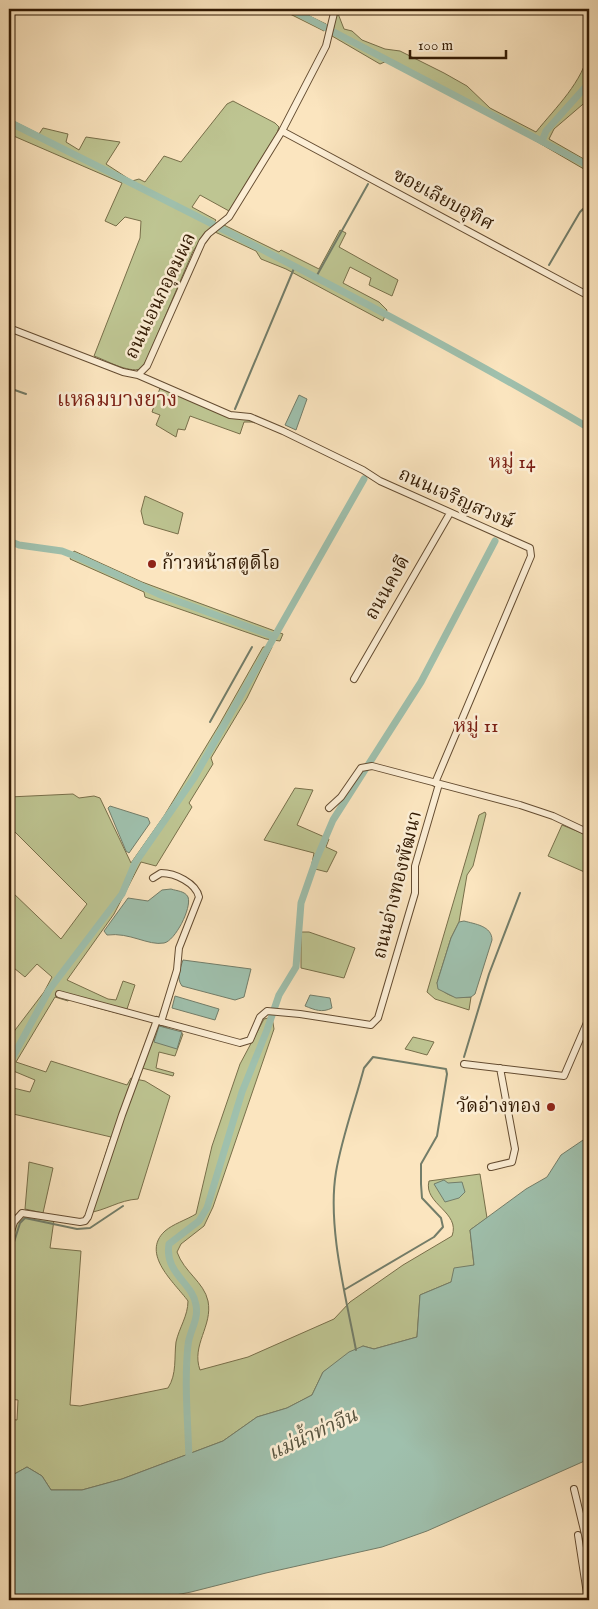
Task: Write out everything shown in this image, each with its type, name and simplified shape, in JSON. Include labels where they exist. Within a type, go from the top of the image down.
[{"type":"street","name":"ถนนเอนกอุดมผล","points":[[9,328],[123,372],[138,375],[147,366],[202,242],[208,234],[224,223],[282,131],[326,46],[335,9]]},
{"type":"street","name":"ซอยเลียบอุทิศ","points":[[282,131],[589,296]]},
{"type":"street","name":"ถนนเจริญสวงษ์","points":[[138,375],[230,415],[250,418],[283,431],[363,470],[380,481],[526,546],[532,551],[437,784]]},
{"type":"street","name":"ถนนคงดี","points":[[354,679],[450,513]]},
{"type":"street","points":[[329,808],[341,797],[355,774],[368,766],[542,812],[589,833]]},
{"type":"street","name":"ถนนอ่างทองพัฒนา","points":[[60,994],[246,1043],[253,1036],[260,1017],[267,1011],[371,1025],[378,1018],[410,912],[415,893],[416,866],[437,784]]},
{"type":"street","points":[[9,1238],[14,1222],[22,1213],[80,1222],[85,1221],[88,1217],[122,1115],[177,970],[179,948],[199,897],[191,884],[178,878],[161,873],[152,878]]},
{"type":"street","points":[[464,1064],[564,1076],[589,1018]]},
{"type":"street","points":[[491,1167],[512,1162],[515,1149],[500,1068]]},
{"type":"street","points":[[574,1489],[589,1551]]},
{"type":"street","points":[[578,1535],[587,1581],[588,1600]]},
{"type":"green space","points":[[280,9],[295,9],[326,24],[324,31]]},
{"type":"green space","points":[[337,11],[344,29],[352,31],[362,40],[385,49],[400,51],[444,73],[467,86],[490,108],[536,132],[575,83],[586,62],[589,50],[589,99],[554,129],[549,139],[589,162],[589,172],[510,126],[387,61],[380,64],[332,36]]},
{"type":"green space","points":[[233,101],[275,123],[279,127],[277,133],[229,211],[200,195],[192,207],[216,220],[193,251],[141,369],[123,368],[94,356],[140,238],[141,221],[125,217],[116,226],[105,221],[122,183],[9,134],[9,119],[39,134],[43,128],[68,134],[66,142],[79,150],[86,137],[120,142],[106,164],[132,181],[139,179],[145,182],[164,156],[181,162],[227,104]]},
{"type":"green space","points":[[224,225],[319,269],[340,230],[346,233],[339,247],[398,280],[392,296],[369,285],[371,278],[350,267],[343,283],[379,302],[387,310],[383,321],[286,269],[261,259],[256,251],[215,232]]},
{"type":"green space","points":[[160,388],[253,422],[244,422],[240,434],[190,416],[185,430],[178,429],[176,437],[156,425],[160,415],[152,412]]},
{"type":"green space","points":[[145,496],[183,513],[178,534],[144,524],[141,511]]},
{"type":"green space","points":[[74,551],[142,582],[283,634],[280,641],[266,639],[145,597],[144,592],[70,559]]},
{"type":"green space","points":[[263,647],[272,647],[247,698],[211,758],[213,764],[189,803],[192,807],[156,866],[141,862],[114,914],[67,980],[108,999],[116,1000],[123,981],[135,985],[125,1015],[90,1006],[71,997],[68,1001],[55,997],[16,1062],[46,1072],[51,1061],[127,1085],[131,1078],[145,1081],[170,1096],[138,1199],[125,1201],[87,1213],[111,1137],[9,1113],[9,1087],[30,1092],[35,1080],[11,1070],[9,1072],[9,1038],[44,992],[52,977],[37,964],[25,977],[9,964],[9,892],[12,892],[61,939],[87,904],[9,826],[9,797],[73,794],[79,798],[94,796],[100,798],[131,863],[164,816]]},
{"type":"green space","points":[[295,788],[313,790],[297,825],[329,839],[326,847],[337,852],[327,872],[311,868],[314,853],[264,840]]},
{"type":"green space","points":[[485,812],[473,866],[467,875],[459,922],[451,938],[437,983],[440,988],[451,996],[471,997],[469,1010],[435,999],[427,992],[479,815]]},
{"type":"green space","points":[[562,825],[589,836],[589,874],[548,856]]},
{"type":"green space","points":[[301,932],[309,932],[355,948],[344,978],[301,968]]},
{"type":"green space","points":[[272,1017],[274,1029],[213,1207],[204,1226],[181,1244],[177,1252],[184,1265],[206,1294],[208,1301],[208,1319],[198,1352],[200,1370],[248,1357],[334,1319],[350,1302],[403,1265],[452,1236],[453,1228],[451,1221],[431,1196],[429,1181],[480,1174],[487,1218],[470,1230],[474,1265],[451,1282],[420,1295],[417,1337],[374,1349],[363,1346],[323,1372],[312,1395],[287,1408],[257,1417],[223,1441],[122,1479],[82,1490],[51,1490],[42,1476],[27,1467],[9,1477],[9,1419],[17,1420],[18,1400],[9,1399],[9,1214],[54,1220],[50,1248],[81,1251],[70,1405],[80,1406],[168,1388],[174,1372],[177,1337],[187,1312],[188,1301],[162,1268],[156,1249],[158,1240],[165,1231],[196,1214],[212,1146],[240,1064],[264,1019]]},
{"type":"green space","points":[[157,1024],[183,1034],[175,1056],[159,1052],[156,1068],[174,1073],[173,1076],[142,1068]]},
{"type":"green space","points":[[413,1037],[434,1042],[427,1055],[405,1049]]},
{"type":"green space","points":[[29,1162],[53,1168],[43,1213],[25,1209]]},
{"type":"water","points":[[299,395],[307,399],[296,430],[285,425]]},
{"type":"water","points":[[110,806],[148,818],[150,823],[129,853],[126,851],[108,808]]},
{"type":"water","points":[[162,890],[181,891],[188,897],[189,902],[182,923],[168,941],[152,943],[123,935],[107,935],[104,931],[128,898],[148,901]]},
{"type":"water","points":[[464,921],[486,929],[491,935],[492,940],[475,994],[471,997],[456,998],[438,989],[437,983],[451,938],[459,922]]},
{"type":"water","points":[[183,960],[251,969],[244,997],[235,1000],[182,986],[179,977]]},
{"type":"water","points":[[310,995],[330,998],[332,1008],[322,1011],[305,1006]]},
{"type":"water","points":[[175,996],[219,1009],[215,1020],[172,1008]]},
{"type":"water","points":[[159,1026],[182,1032],[177,1049],[154,1042]]},
{"type":"water","name":"แม่น้ำท่าจีน","points":[[589,1136],[589,1459],[427,1531],[382,1547],[150,1600],[9,1600],[9,1477],[27,1467],[42,1476],[51,1490],[82,1490],[122,1479],[223,1441],[257,1417],[287,1408],[312,1395],[323,1372],[349,1352],[363,1346],[374,1349],[417,1337],[420,1295],[451,1282],[454,1268],[474,1265],[470,1230],[526,1189],[547,1177],[561,1155]]},
{"type":"water","points":[[444,1180],[448,1183],[462,1182],[465,1192],[459,1198],[445,1202],[434,1184]]},
{"type":"waterway","points":[[290,9],[589,166]]},
{"type":"waterway","points":[[542,141],[546,131],[589,83]]},
{"type":"waterway","points":[[9,122],[375,308],[589,428]]},
{"type":"waterway","points":[[316,277],[368,184]]},
{"type":"waterway","points":[[549,265],[580,212],[583,209],[589,211]]},
{"type":"waterway","points":[[235,409],[295,266]]},
{"type":"waterway","points":[[9,388],[26,394]]},
{"type":"waterway","points":[[9,1064],[49,990],[122,894],[135,863],[194,778],[364,479]]},
{"type":"waterway","points":[[9,541],[19,545],[62,551],[161,595],[273,636]]},
{"type":"waterway","points":[[189,1460],[186,1388],[187,1359],[189,1340],[197,1310],[194,1297],[171,1263],[169,1244],[199,1221],[207,1208],[242,1092],[279,995],[296,967],[301,903],[333,820],[421,682],[495,541]]},
{"type":"waterway","points":[[210,722],[252,647]]},
{"type":"waterway","points":[[464,1057],[489,974],[520,893]]},
{"type":"waterway","points":[[344,1290],[434,1237],[443,1227],[441,1218],[422,1198],[421,1164],[437,1136],[447,1074],[446,1069],[373,1057],[364,1068],[342,1146],[336,1172],[334,1193],[334,1215],[339,1261],[343,1285],[356,1350]]},
{"type":"waterway","points":[[9,1258],[20,1223],[25,1218],[77,1229],[90,1228],[123,1206]]},
{"type":"waterway","points":[[9,1218],[11,1218],[9,1224]]},
{"type":"place","name":"ก้าวหน้าสตูดิโอ","points":[[152,564]]},
{"type":"place","name":"วัดอ่างทอง","points":[[551,1107]]},
{"type":"district","name":"แหลมบางยาง","points":[[117,400]]},
{"type":"district","name":"หมู่ 14","points":[[512,462]]},
{"type":"district","name":"หมู่ 11","points":[[476,726]]}]
